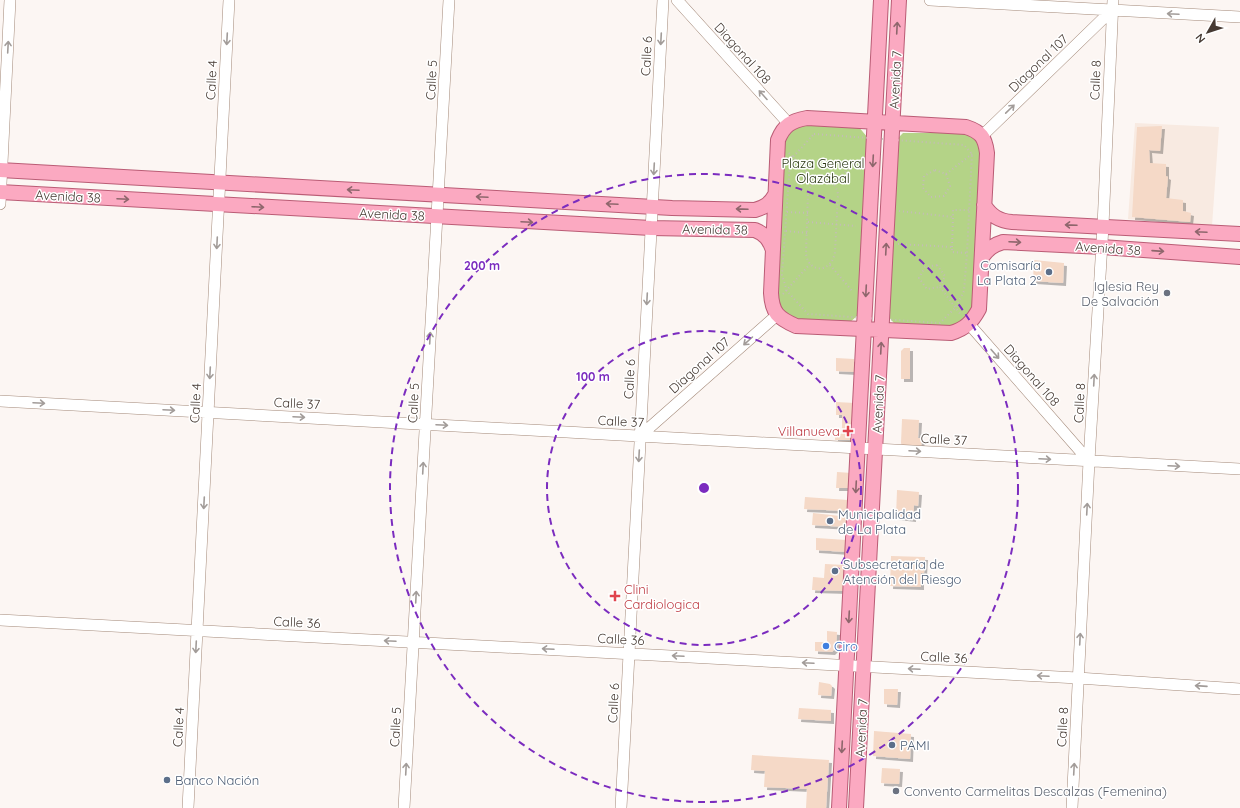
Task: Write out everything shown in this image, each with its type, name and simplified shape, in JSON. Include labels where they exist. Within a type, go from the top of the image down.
[{"type":"main road","name":"Avenida 7","points":[[839,808],[881,0]]},
{"type":"main road","name":"Avenida 7","points":[[856,808],[899,0]]},
{"type":"main road","points":[[806,118],[874,122],[966,127],[976,130],[984,140],[987,153],[979,309],[969,324],[960,330],[951,333],[796,326],[785,322],[774,309],[771,293],[775,195],[778,140],[782,131],[789,124],[806,118]]},
{"type":"main road","name":"Avenida 38","points":[[1,170],[652,206],[755,210],[764,207],[775,195]]},
{"type":"main road","name":"Avenida 38","points":[[0,196],[219,204],[651,228],[755,230],[763,233],[769,240],[773,250]]},
{"type":"main road","name":"Avenida 38","points":[[984,205],[989,213],[995,218],[1003,221],[1240,234]]},
{"type":"main road","name":"Avenida 38","points":[[982,258],[988,249],[995,244],[1003,242],[1102,247],[1240,257]]},
{"type":"street","points":[[0,196],[10,0]]},
{"type":"street","name":"Calle 4","points":[[188,808],[229,0]]},
{"type":"street","name":"Calle 5","points":[[404,808],[449,0]]},
{"type":"street","name":"Calle 6","points":[[621,808],[663,0]]},
{"type":"street","name":"Diagonal 108","points":[[677,0],[789,124]]},
{"type":"street","points":[[930,0],[1113,5],[1240,17]]},
{"type":"street","name":"Diagonal 107","points":[[984,140],[1113,5]]},
{"type":"street","name":"Calle 8","points":[[1072,808],[1089,461],[1102,247],[1113,5]]},
{"type":"street","name":"Diagonal 107","points":[[640,436],[774,309]]},
{"type":"street","name":"Diagonal 108","points":[[969,324],[1089,461]]},
{"type":"street","name":"Calle 37","points":[[0,401],[1240,469]]},
{"type":"street","name":"Calle 36","points":[[0,620],[864,666],[1240,689]]},
{"type":"path","points":[[778,140],[815,181]]},
{"type":"path","points":[[946,174],[984,140]]},
{"type":"path","points":[[833,183],[860,159]]},
{"type":"path","points":[[935,170],[946,174],[950,186],[944,196],[931,197],[923,188],[924,176],[935,170]]},
{"type":"path","points":[[824,179],[833,183],[837,188],[838,194],[834,259],[830,265],[824,268],[816,268],[807,260],[806,254],[808,192],[810,186],[815,181],[824,179]]},
{"type":"path","points":[[967,253],[952,252],[953,210],[969,210]]},
{"type":"path","points":[[898,211],[953,217]]},
{"type":"path","points":[[786,212],[808,213]]},
{"type":"path","points":[[807,222],[856,226]]},
{"type":"path","points":[[785,231],[807,233]]},
{"type":"path","points":[[896,244],[952,246]]},
{"type":"path","points":[[774,309],[810,264]]},
{"type":"path","points":[[830,265],[853,292]]},
{"type":"path","points":[[937,265],[941,270],[945,276],[940,288],[927,289],[923,284],[920,278],[925,267],[937,265]]},
{"type":"path","points":[[940,288],[969,324]]},
{"type":"shaded area","points":[[1135,123],[1219,127],[1212,226],[1128,219]]},
{"type":"green space","name":"Plaza General Olazábal","points":[[800,125],[858,126],[868,138],[858,315],[847,325],[793,323],[774,302],[782,142],[788,130]]},
{"type":"green space","name":"Plaza General Olazábal","points":[[903,133],[964,133],[975,139],[981,149],[973,308],[965,322],[948,331],[898,328],[888,316],[897,139]]},
{"type":"building","points":[[1162,126],[1160,151],[1149,150],[1150,163],[1166,164],[1166,176],[1168,177],[1166,198],[1183,200],[1183,211],[1191,213],[1190,222],[1132,217],[1137,127]]},
{"type":"building","name":"Comisaría La Plata 2°","points":[[1034,260],[1064,263],[1063,283],[1033,281]]},
{"type":"building","points":[[904,348],[910,348],[910,379],[901,379],[901,351]]},
{"type":"building","points":[[836,358],[854,359],[854,372],[836,371]]},
{"type":"building","points":[[836,402],[855,403],[852,440],[835,440],[835,434],[841,434],[842,427],[842,415],[836,415]]},
{"type":"building","points":[[902,419],[919,420],[918,438],[922,438],[921,447],[902,446]]},
{"type":"building","points":[[837,472],[852,473],[851,488],[836,488]]},
{"type":"building","points":[[897,490],[919,492],[918,506],[914,505],[913,519],[896,517]]},
{"type":"building","points":[[805,497],[848,500],[847,511],[804,509]]},
{"type":"building","name":"Municipalidad de La Plata","points":[[813,513],[849,517],[848,527],[812,525]]},
{"type":"building","points":[[816,538],[847,540],[847,552],[816,550]]},
{"type":"building","points":[[891,556],[925,557],[924,573],[921,573],[921,587],[890,586]]},
{"type":"building","points":[[825,564],[845,565],[845,591],[812,590],[813,577],[824,578]]},
{"type":"building","name":"Ciro","points":[[827,631],[837,632],[836,648],[832,652],[815,651],[815,642],[827,642]]},
{"type":"building","points":[[819,682],[830,684],[832,686],[831,696],[818,695]]},
{"type":"building","points":[[884,689],[898,689],[897,705],[884,704]]},
{"type":"building","points":[[799,708],[831,710],[831,721],[798,719]]},
{"type":"building","name":"PAMI","points":[[874,731],[911,734],[910,759],[873,756]]},
{"type":"building","points":[[752,755],[829,760],[826,808],[806,808],[807,789],[764,787],[765,771],[751,770]]},
{"type":"building","points":[[882,768],[900,769],[899,784],[881,783]]},
{"type":"place","name":"Comisaría La Plata 2°","points":[[1049,272]]},
{"type":"place","name":"Iglesia Rey De Salvación","points":[[1167,293]]},
{"type":"place","name":"Villanueva","points":[[848,431]]},
{"type":"place","name":"Municipalidad de La Plata","points":[[830,521]]},
{"type":"place","name":"Subsecretaría de Atención del Riesgo","points":[[835,571]]},
{"type":"place","name":"Clini Cardiologica","points":[[615,596]]},
{"type":"place","name":"Ciro","points":[[826,646]]},
{"type":"place","name":"PAMI","points":[[892,745]]},
{"type":"place","name":"Banco Nación","points":[[167,780]]},
{"type":"place","name":"Convento Carmelitas Descalzas (Femenina)","points":[[896,791]]}]
